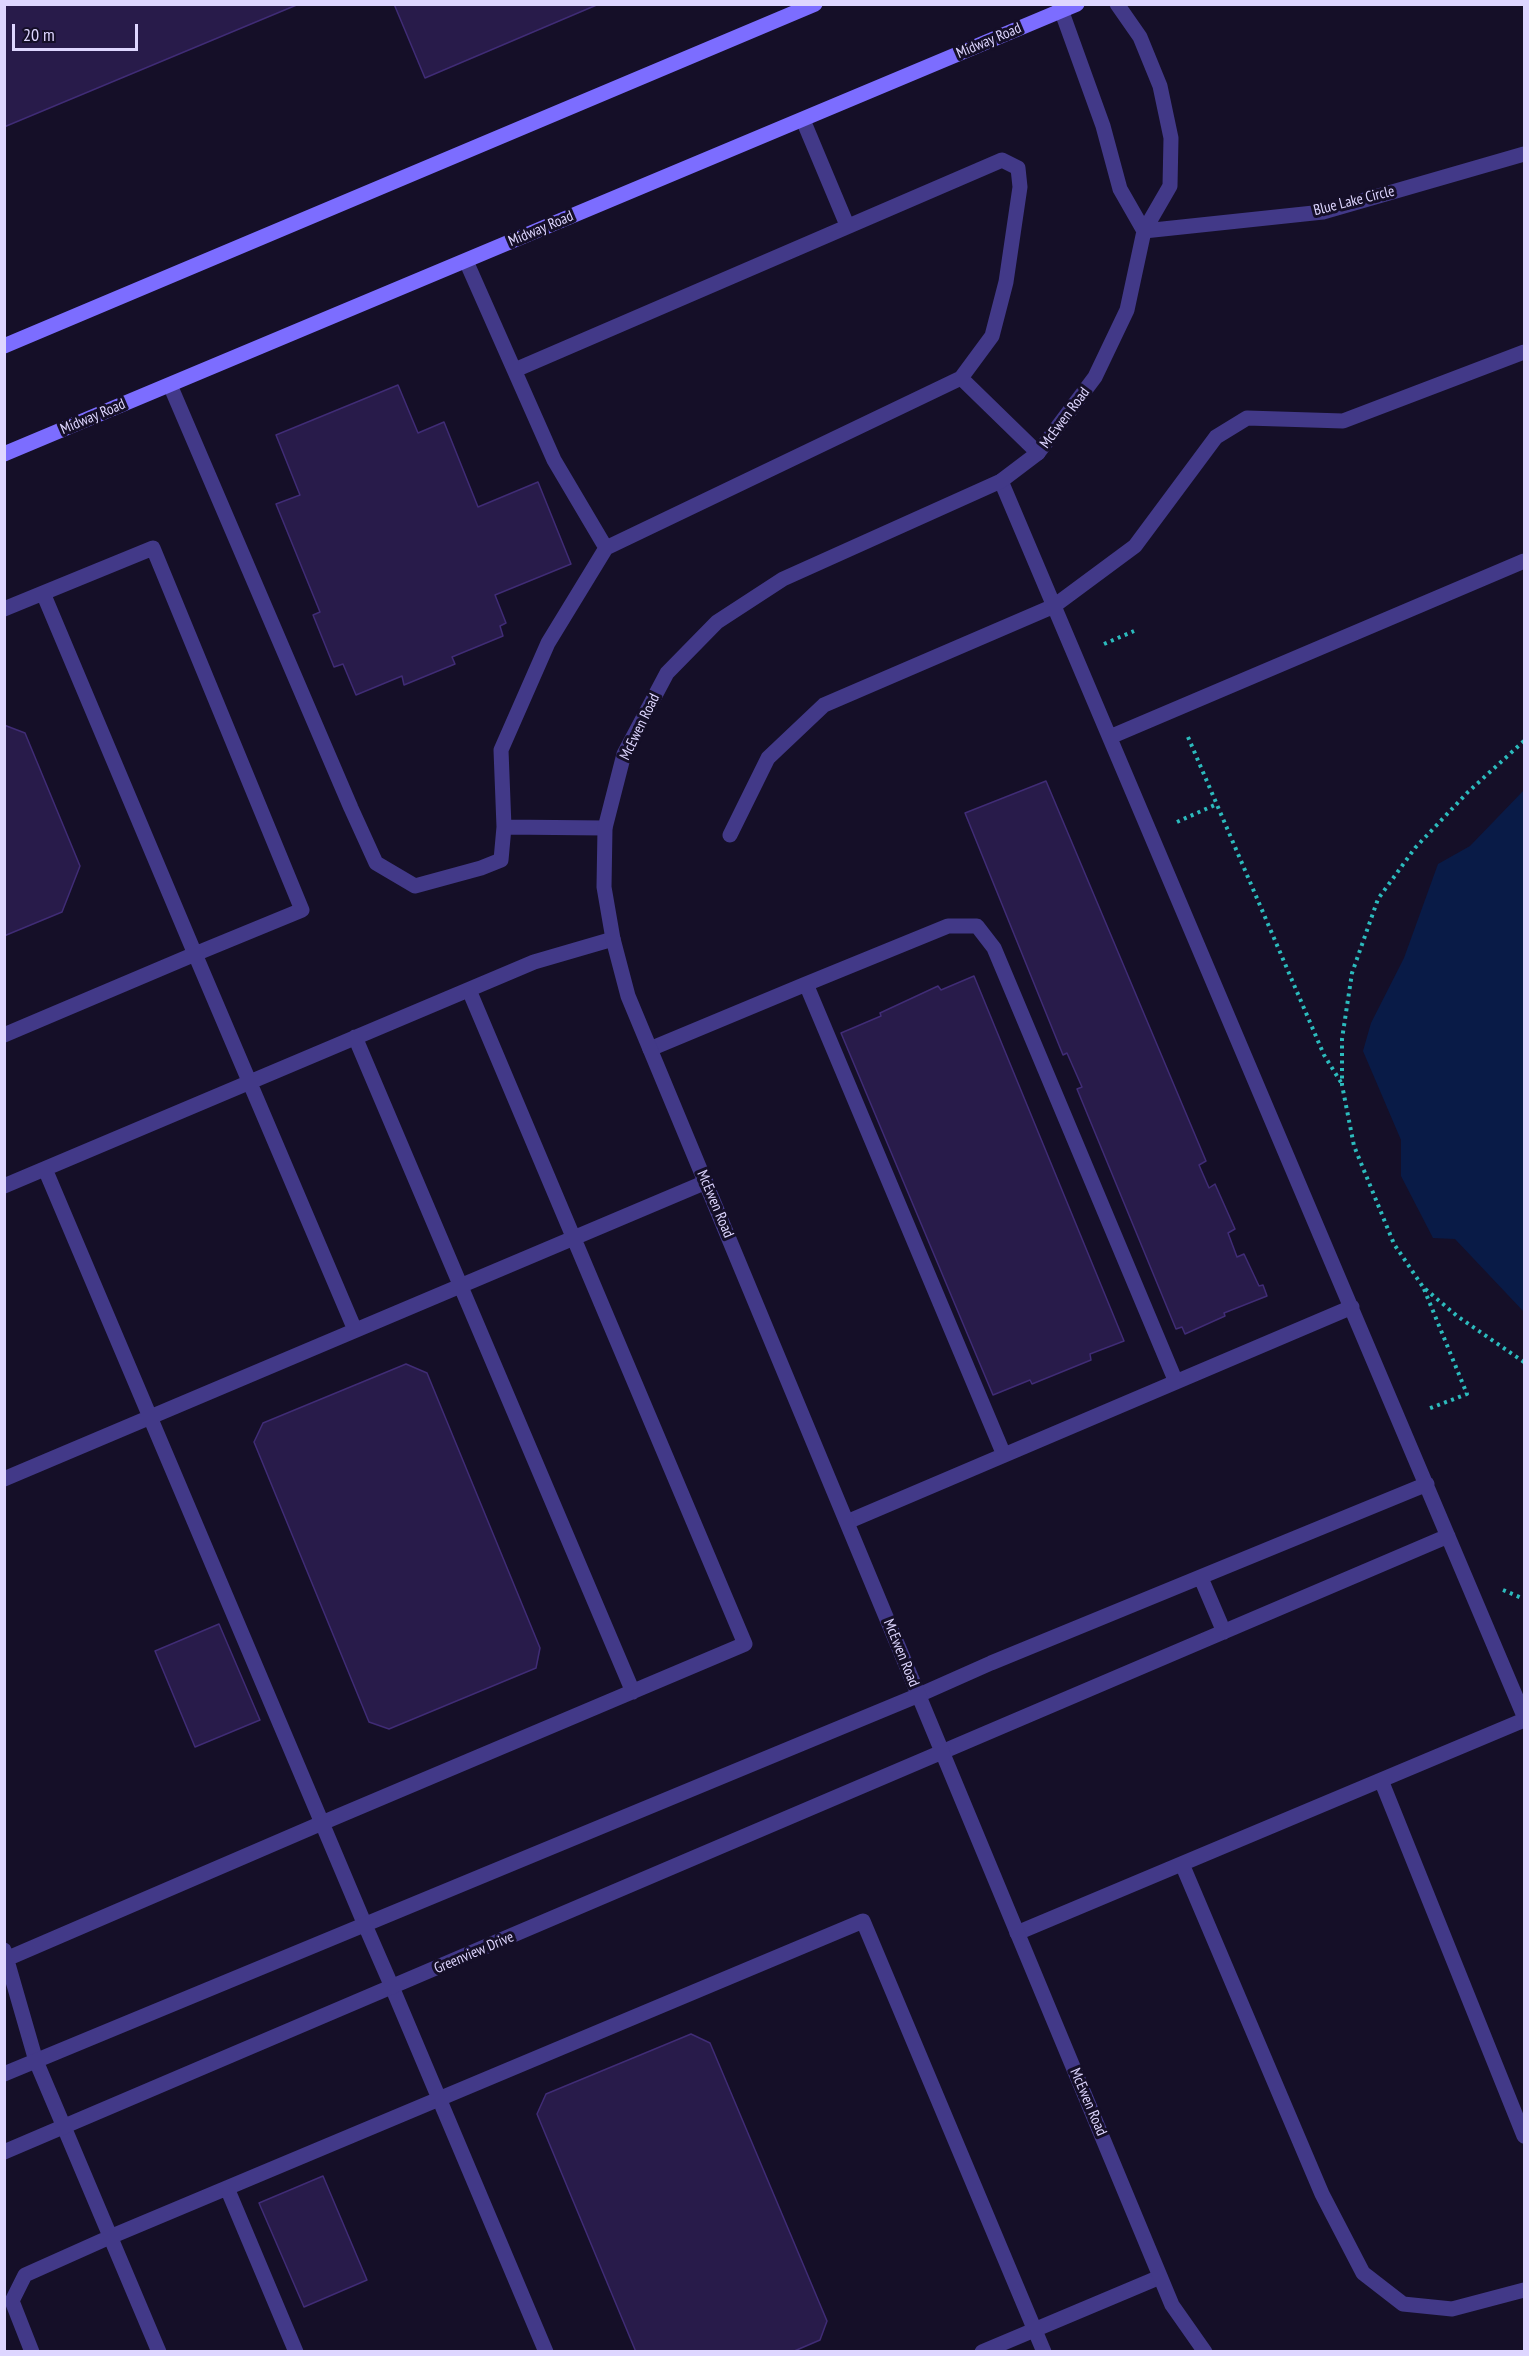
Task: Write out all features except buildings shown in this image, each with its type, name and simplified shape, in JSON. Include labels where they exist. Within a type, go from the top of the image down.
[{"type":"main road","points":[[4,346],[815,4]]},
{"type":"main road","name":"Midway Road","points":[[4,454],[803,120],[1060,8],[1077,4]]},
{"type":"street","name":"McEwen Road","points":[[1117,4],[1140,37],[1160,86],[1171,138],[1170,186],[1144,231],[1127,310],[1095,377],[1038,453],[1001,481],[783,579],[717,622],[667,673],[624,754],[605,828],[604,887],[613,939],[628,996],[1160,2277],[1172,2305],[1205,2352]]},
{"type":"street","points":[[1060,8],[1103,126],[1120,189],[1144,231]]},
{"type":"street","points":[[803,120],[847,225]]},
{"type":"street","name":"Blue Lake Circle","points":[[1144,231],[1323,212],[1524,154]]},
{"type":"street","points":[[170,385],[376,863],[415,886],[481,868],[501,860],[504,827],[501,750],[548,643],[606,548],[961,378],[992,336],[1006,282],[1020,187],[1018,168],[1002,160],[515,370]]},
{"type":"street","points":[[466,261],[554,460],[606,548]]},
{"type":"street","points":[[730,836],[768,758],[824,705],[1054,606],[1135,546],[1216,437],[1247,418],[1343,421],[1524,351]]},
{"type":"street","points":[[961,378],[1038,453]]},
{"type":"street","points":[[1001,481],[1524,1718],[1017,1933]]},
{"type":"street","points":[[4,609],[153,548],[302,910],[4,1035]]},
{"type":"street","points":[[1110,737],[1524,561]]},
{"type":"street","points":[[43,593],[355,1330]]},
{"type":"street","points":[[504,827],[605,828]]},
{"type":"street","points":[[650,1049],[948,927],[977,926],[994,948],[1176,1382]]},
{"type":"street","points":[[4,1186],[534,962],[613,939]]},
{"type":"street","points":[[806,984],[1004,1455]]},
{"type":"street","points":[[159,2352],[36,2061],[6,1956],[746,1644],[469,990]]},
{"type":"street","points":[[356,1037],[633,1692]]},
{"type":"street","points":[[45,1169],[546,2352]]},
{"type":"street","points":[[4,1479],[706,1182]]},
{"type":"street","points":[[847,1522],[1352,1307]]},
{"type":"street","points":[[4,2074],[1427,1484]]},
{"type":"street","name":"Greenview Drive","points":[[4,2152],[1448,1536]]},
{"type":"street","points":[[1201,1578],[1224,1632]]},
{"type":"street","points":[[1381,1780],[1524,2136]]},
{"type":"street","points":[[1182,1864],[1322,2194],[1363,2272],[1403,2304],[1452,2309],[1524,2290]]},
{"type":"street","points":[[32,2352],[12,2301],[25,2275],[110,2236],[863,1921],[1044,2352]]},
{"type":"street","points":[[227,2187],[296,2352]]},
{"type":"street","points":[[982,2352],[1160,2277]]},
{"type":"path","points":[[1104,644],[1134,631]]},
{"type":"path","points":[[1188,737],[1324,1055],[1342,1085]]},
{"type":"path","points":[[1428,1409],[1467,1394],[1423,1287],[1394,1244],[1354,1146],[1342,1085],[1342,1039],[1352,973],[1378,899],[1415,848],[1468,792],[1524,741]]},
{"type":"path","points":[[1151,834],[1217,804]]},
{"type":"path","points":[[1423,1287],[1457,1316],[1524,1362]]},
{"type":"path","points":[[1503,1589],[1524,1599]]},
{"type":"water","points":[[1524,790],[1524,1312],[1455,1239],[1433,1238],[1401,1176],[1401,1140],[1363,1051],[1371,1023],[1404,958],[1438,864],[1470,846]]}]
